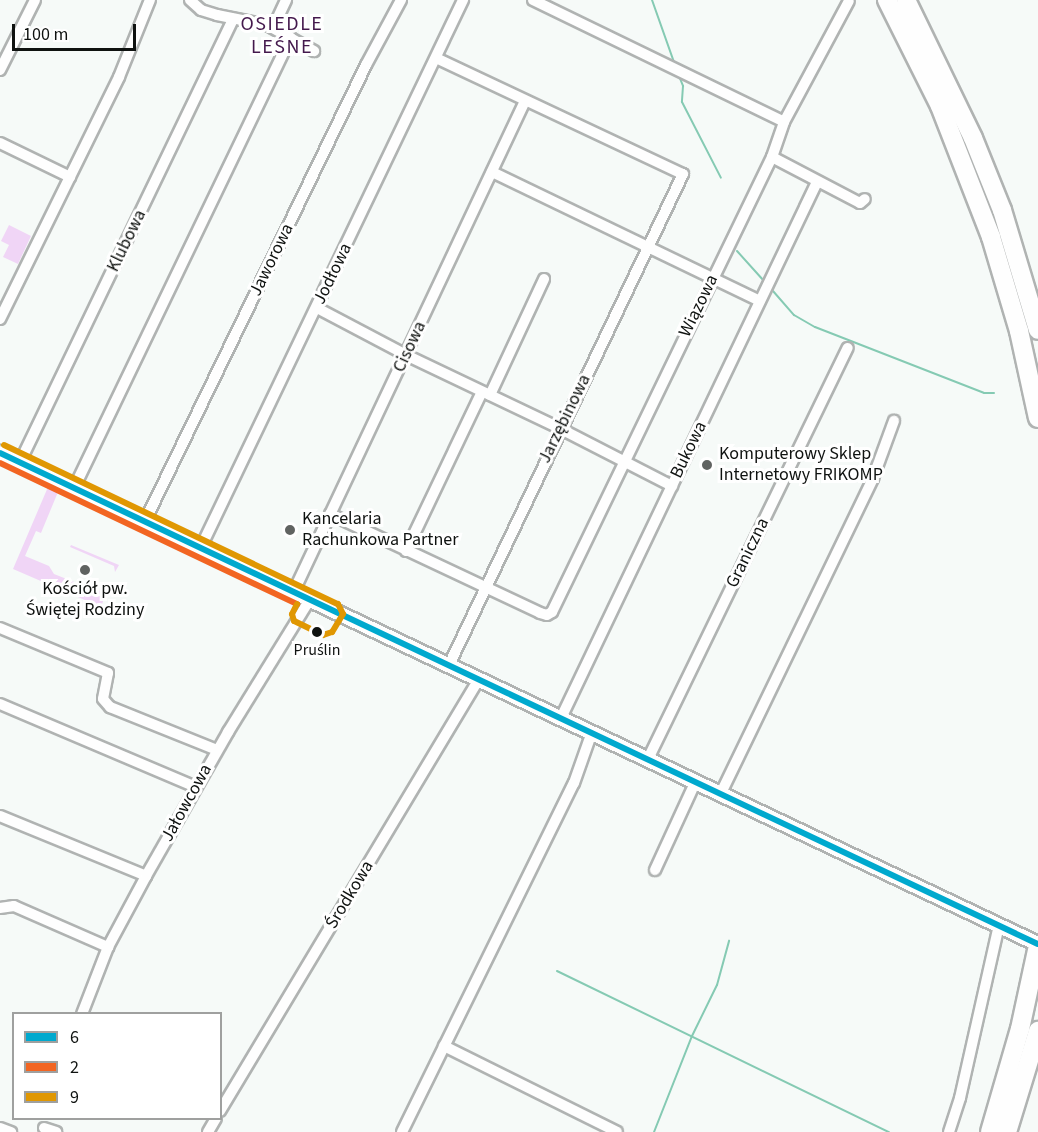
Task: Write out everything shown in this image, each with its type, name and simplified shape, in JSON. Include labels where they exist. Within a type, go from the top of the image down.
[{"type":"highway","points":[[887,0],[940,106],[991,237],[1019,331],[1038,418]]},
{"type":"highway","points":[[906,0],[973,138],[1002,210],[1038,330]]},
{"type":"highway","points":[[990,1132],[1033,974],[1038,945]]},
{"type":"highway","points":[[1007,1132],[1038,1031]]},
{"type":"street","points":[[0,70],[35,0]]},
{"type":"street","points":[[0,320],[119,77],[150,0]]},
{"type":"street","points":[[190,0],[201,10],[273,28],[314,51]]},
{"type":"street","points":[[273,28],[286,0]]},
{"type":"street","name":"Jaworowa","points":[[145,521],[361,75],[401,0]]},
{"type":"street","name":"Jodłowa","points":[[201,547],[463,0]]},
{"type":"street","points":[[533,0],[784,122]]},
{"type":"street","name":"Wiązowa","points":[[484,587],[540,613],[547,615],[552,612],[772,157],[784,122],[849,1]]},
{"type":"street","name":"Klubowa","points":[[20,462],[233,19]]},
{"type":"street","points":[[74,488],[291,37]]},
{"type":"street","points":[[436,58],[525,100]]},
{"type":"street","name":"Cisowa","points":[[293,593],[525,100]]},
{"type":"street","name":"Jarzębinowa","points":[[449,665],[484,587],[683,174],[525,100]]},
{"type":"street","points":[[0,143],[70,177]]},
{"type":"street","points":[[772,157],[860,202],[865,199]]},
{"type":"street","points":[[492,172],[760,301]]},
{"type":"street","name":"Bukowa","points":[[561,718],[817,182]]},
{"type":"street","points":[[406,551],[544,279]]},
{"type":"street","points":[[317,308],[406,355],[561,429],[672,486]]},
{"type":"street","name":"Graniczna","points":[[648,759],[848,348]]},
{"type":"street","points":[[721,793],[873,478],[894,421]]},
{"type":"street","points":[[0,453],[1038,945]]},
{"type":"street","points":[[330,514],[484,587]]},
{"type":"street","name":"Jałowcowa","points":[[83,1012],[108,947],[146,876],[217,750],[309,601]]},
{"type":"street","points":[[0,628],[108,673],[103,699],[110,707],[217,750]]},
{"type":"street","name":"Środkowa","points":[[222,1108],[479,679]]},
{"type":"street","points":[[0,704],[196,787]]},
{"type":"street","points":[[402,1132],[574,783],[592,732]]},
{"type":"street","points":[[655,870],[696,781]]},
{"type":"street","points":[[0,816],[146,876]]},
{"type":"street","points":[[3,907],[14,906],[108,947]]},
{"type":"street","points":[[949,1132],[960,1098],[999,925]]},
{"type":"street","points":[[444,1046],[617,1132]]},
{"type":"street","points":[[43,1126],[56,1132]]},
{"type":"street","points":[[0,1128],[11,1132]]},
{"type":"shaded area","points":[[9,225],[31,236],[18,264],[3,257],[9,245],[1,241]]},
{"type":"shaded area","points":[[48,487],[58,492],[41,533],[36,531],[25,556],[49,566],[54,574],[97,591],[107,590],[101,607],[13,569]]},
{"type":"shaded area","points":[[71,545],[119,565],[115,572],[114,566],[70,547]]},
{"type":"waterway","points":[[652,0],[675,65]]},
{"type":"waterway","points":[[679,76],[683,86],[682,102],[721,178]]},
{"type":"waterway","points":[[737,251],[763,280]]},
{"type":"waterway","points":[[773,291],[794,315],[815,327],[984,393],[994,393]]},
{"type":"waterway","points":[[654,1132],[692,1036],[717,985],[729,941]]},
{"type":"waterway","points":[[557,971],[889,1132]]},
{"type":"transit line","name":"9","points":[[4,445],[338,604],[343,614],[332,632],[323,635],[294,621],[292,614],[297,604]]},
{"type":"transit line","name":"6","points":[[0,453],[1038,944]]},
{"type":"transit line","name":"2","points":[[0,463],[297,604]]},
{"type":"place","name":"Komputerowy Sklep Internetowy FRIKOMP","points":[[707,465]]},
{"type":"place","name":"Kancelaria Rachunkowa Partner","points":[[290,530]]},
{"type":"place","name":"Kościół pw. Świętej Rodziny","points":[[85,570]]},
{"type":"place","name":"Pruślin","points":[[317,632]]},
{"type":"district","name":"OSIEDLE LEŚNE","points":[[282,36]]}]
